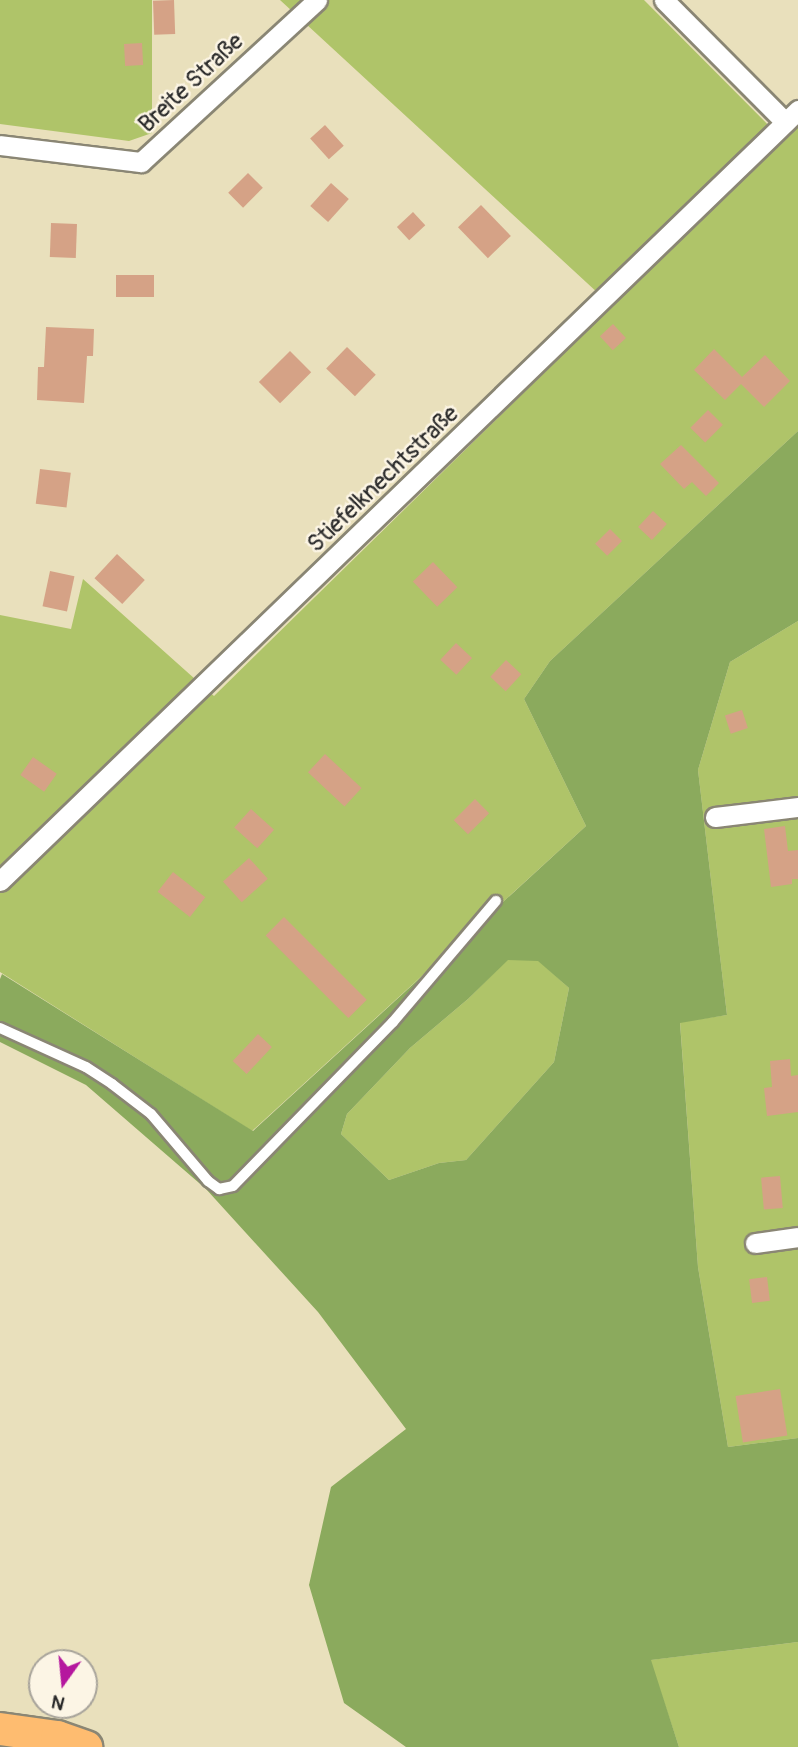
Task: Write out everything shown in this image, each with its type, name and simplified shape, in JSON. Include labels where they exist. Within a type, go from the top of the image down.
[{"type":"main road","points":[[0,1729],[57,1737],[86,1747]]},
{"type":"street","name":"Breite Straße","points":[[0,145],[141,162],[317,0]]},
{"type":"street","points":[[664,0],[792,116]]},
{"type":"street","name":"Stiefelknechtstraße","points":[[0,881],[792,116]]},
{"type":"street","points":[[715,817],[798,807]]},
{"type":"street","points":[[755,1243],[798,1237]]},
{"type":"lane","points":[[0,1028],[86,1067],[112,1084],[150,1114],[208,1181],[219,1189],[233,1186],[393,1022],[496,901]]},
{"type":"green space","points":[[0,0],[152,0],[152,133],[129,141],[0,124]]},
{"type":"green space","points":[[280,0],[644,0],[782,139],[798,124],[798,431],[550,661],[524,699],[586,826],[252,1131],[0,972],[0,615],[71,629],[83,579],[214,696],[612,306]]},
{"type":"green space","points":[[798,431],[798,621],[730,662],[698,770],[727,1015],[680,1023],[698,1267],[728,1447],[798,1438],[798,1642],[651,1660],[679,1747],[406,1747],[344,1703],[309,1585],[331,1487],[406,1429],[318,1312],[206,1189],[86,1085],[0,1042],[0,979],[2,974],[253,1131],[586,826],[524,699],[550,661]],"holes":[[[508,960],[538,961],[569,988],[554,1062],[466,1160],[439,1163],[389,1180],[341,1134],[347,1114],[410,1048],[468,999]]]},
{"type":"green space","points":[[798,621],[798,1438],[728,1447],[698,1267],[680,1022],[727,1015],[698,770],[730,662]]},
{"type":"green space","points":[[508,959],[538,960],[569,988],[554,1062],[466,1160],[439,1163],[389,1180],[341,1134],[347,1114],[410,1048],[468,999]]},
{"type":"green space","points":[[798,1642],[798,1747],[679,1747],[650,1660]]},
{"type":"building","points":[[174,0],[175,34],[154,35],[153,1]]},
{"type":"building","points":[[142,43],[143,65],[125,66],[124,44]]},
{"type":"building","points":[[325,125],[344,146],[329,159],[310,138]]},
{"type":"building","points":[[248,173],[263,188],[243,208],[228,193]]},
{"type":"building","points":[[331,183],[349,199],[328,222],[310,206]]},
{"type":"building","points":[[481,205],[511,236],[488,258],[458,227]]},
{"type":"building","points":[[413,212],[425,225],[409,240],[397,227]]},
{"type":"building","points":[[51,223],[77,224],[76,258],[50,257]]},
{"type":"building","points":[[116,275],[154,275],[154,297],[116,297]]},
{"type":"building","points":[[613,324],[626,338],[613,350],[600,336]]},
{"type":"building","points":[[46,327],[94,329],[93,356],[87,356],[84,403],[37,400],[38,367],[44,367]]},
{"type":"building","points":[[347,347],[376,375],[355,396],[326,369]]},
{"type":"building","points":[[714,349],[742,377],[765,355],[790,381],[764,407],[741,384],[725,400],[694,370]]},
{"type":"building","points":[[290,351],[311,372],[280,403],[259,382]]},
{"type":"building","points":[[708,410],[723,425],[705,443],[690,428]]},
{"type":"building","points":[[681,445],[719,483],[706,496],[692,482],[684,489],[660,464]]},
{"type":"building","points":[[40,469],[71,473],[67,508],[36,504]]},
{"type":"building","points":[[653,511],[667,524],[652,540],[638,527]]},
{"type":"building","points":[[610,529],[622,541],[607,556],[595,544]]},
{"type":"building","points":[[117,554],[145,580],[122,604],[94,578]]},
{"type":"building","points":[[433,562],[457,587],[437,607],[413,581]]},
{"type":"building","points":[[50,571],[74,576],[67,611],[43,606]]},
{"type":"building","points":[[456,643],[472,658],[456,675],[440,660]]},
{"type":"building","points":[[506,660],[521,674],[506,691],[490,677]]},
{"type":"building","points":[[742,710],[748,728],[731,734],[725,716]]},
{"type":"building","points":[[325,754],[362,788],[345,806],[308,772]]},
{"type":"building","points":[[33,757],[57,774],[44,792],[20,775]]},
{"type":"building","points":[[475,799],[489,813],[468,834],[454,820]]},
{"type":"building","points":[[251,809],[274,830],[257,848],[234,828]]},
{"type":"building","points":[[785,826],[788,851],[798,850],[798,879],[792,879],[792,884],[771,887],[764,829]]},
{"type":"building","points":[[249,858],[268,879],[242,902],[223,881]]},
{"type":"building","points":[[173,872],[205,897],[190,917],[158,892]]},
{"type":"building","points":[[284,917],[367,1000],[348,1018],[266,935]]},
{"type":"building","points":[[258,1034],[272,1047],[247,1074],[233,1061]]},
{"type":"building","points":[[790,1059],[791,1076],[798,1075],[798,1112],[767,1116],[764,1088],[772,1087],[770,1061]]},
{"type":"building","points":[[780,1176],[783,1208],[764,1210],[761,1178]]},
{"type":"building","points":[[767,1277],[770,1301],[752,1303],[749,1279]]},
{"type":"building","points":[[780,1389],[787,1435],[743,1442],[736,1396]]}]
